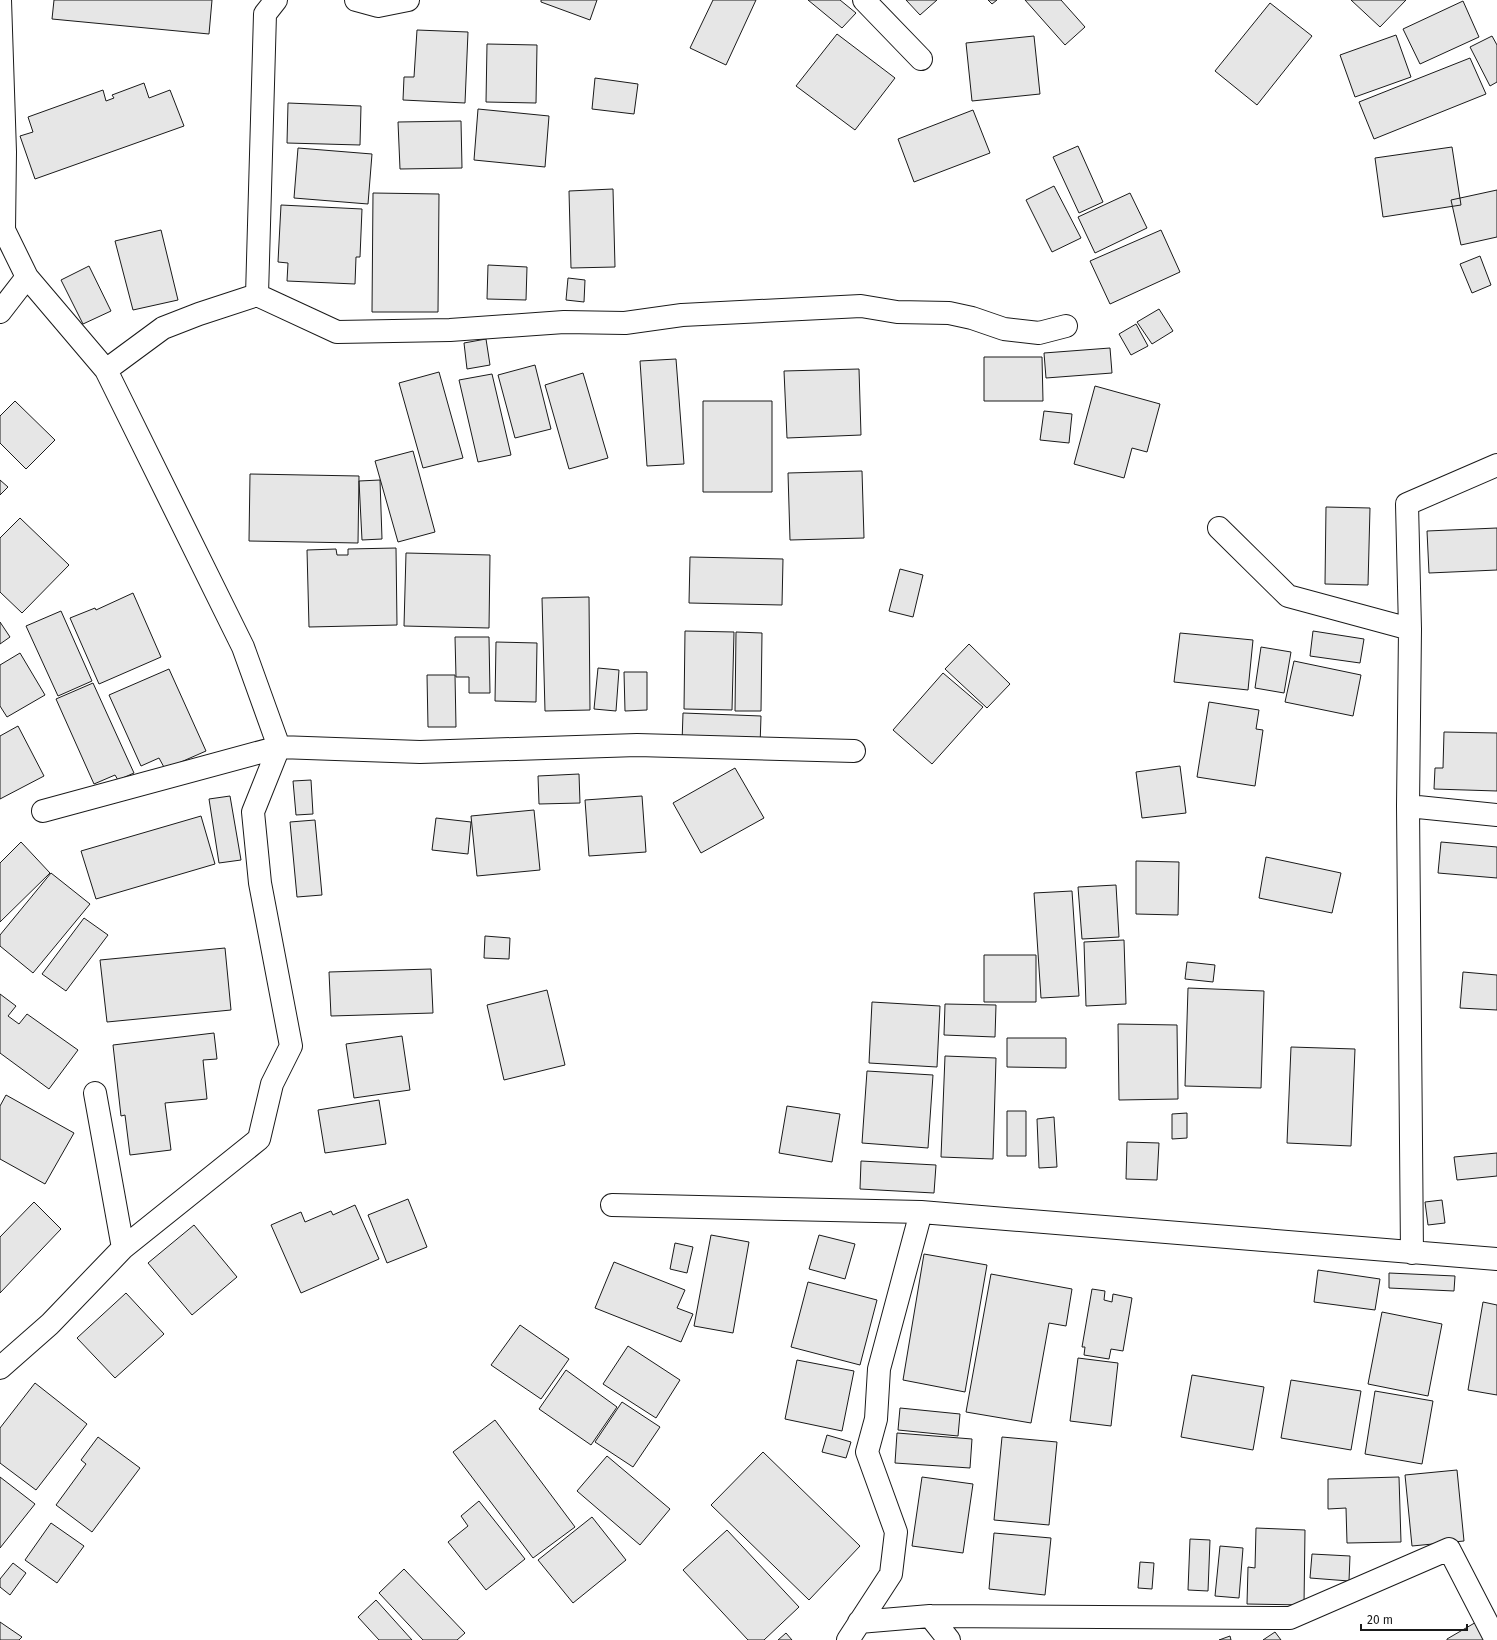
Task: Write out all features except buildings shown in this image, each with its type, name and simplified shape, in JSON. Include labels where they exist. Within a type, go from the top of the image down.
[{"type":"street","points":[[0,0],[5,144],[4,230],[27,277],[106,370],[243,647],[279,747],[253,812],[260,883],[291,1046],[272,1084],[259,1139],[123,1248],[50,1324],[0,1368]]},
{"type":"street","points":[[257,295],[265,14],[276,0]]},
{"type":"street","points":[[356,0],[378,6],[408,0]]},
{"type":"street","points":[[864,0],[921,59]]},
{"type":"street","points":[[0,312],[27,277]]},
{"type":"street","points":[[106,370],[163,328],[199,314],[257,295],[337,332],[450,330],[564,322],[625,323],[682,315],[860,306],[897,312],[949,313],[972,318],[1004,329],[1039,333],[1066,326]]},
{"type":"street","points":[[1412,1253],[1408,806],[1410,629],[1407,504],[1497,465]]},
{"type":"street","points":[[1219,528],[1288,596],[1410,629]]},
{"type":"street","points":[[43,811],[279,747],[420,752],[637,745],[854,752]]},
{"type":"street","points":[[1408,806],[1497,815]]},
{"type":"street","points":[[95,1093],[123,1248]]},
{"type":"street","points":[[612,1205],[921,1212],[1497,1259]]},
{"type":"street","points":[[854,1631],[891,1574],[896,1532],[867,1452],[876,1420],[879,1369],[921,1212]]},
{"type":"street","points":[[854,1631],[930,1616],[1290,1618],[1448,1549],[1496,1640]]},
{"type":"street","points":[[930,1616],[949,1640]]}]
